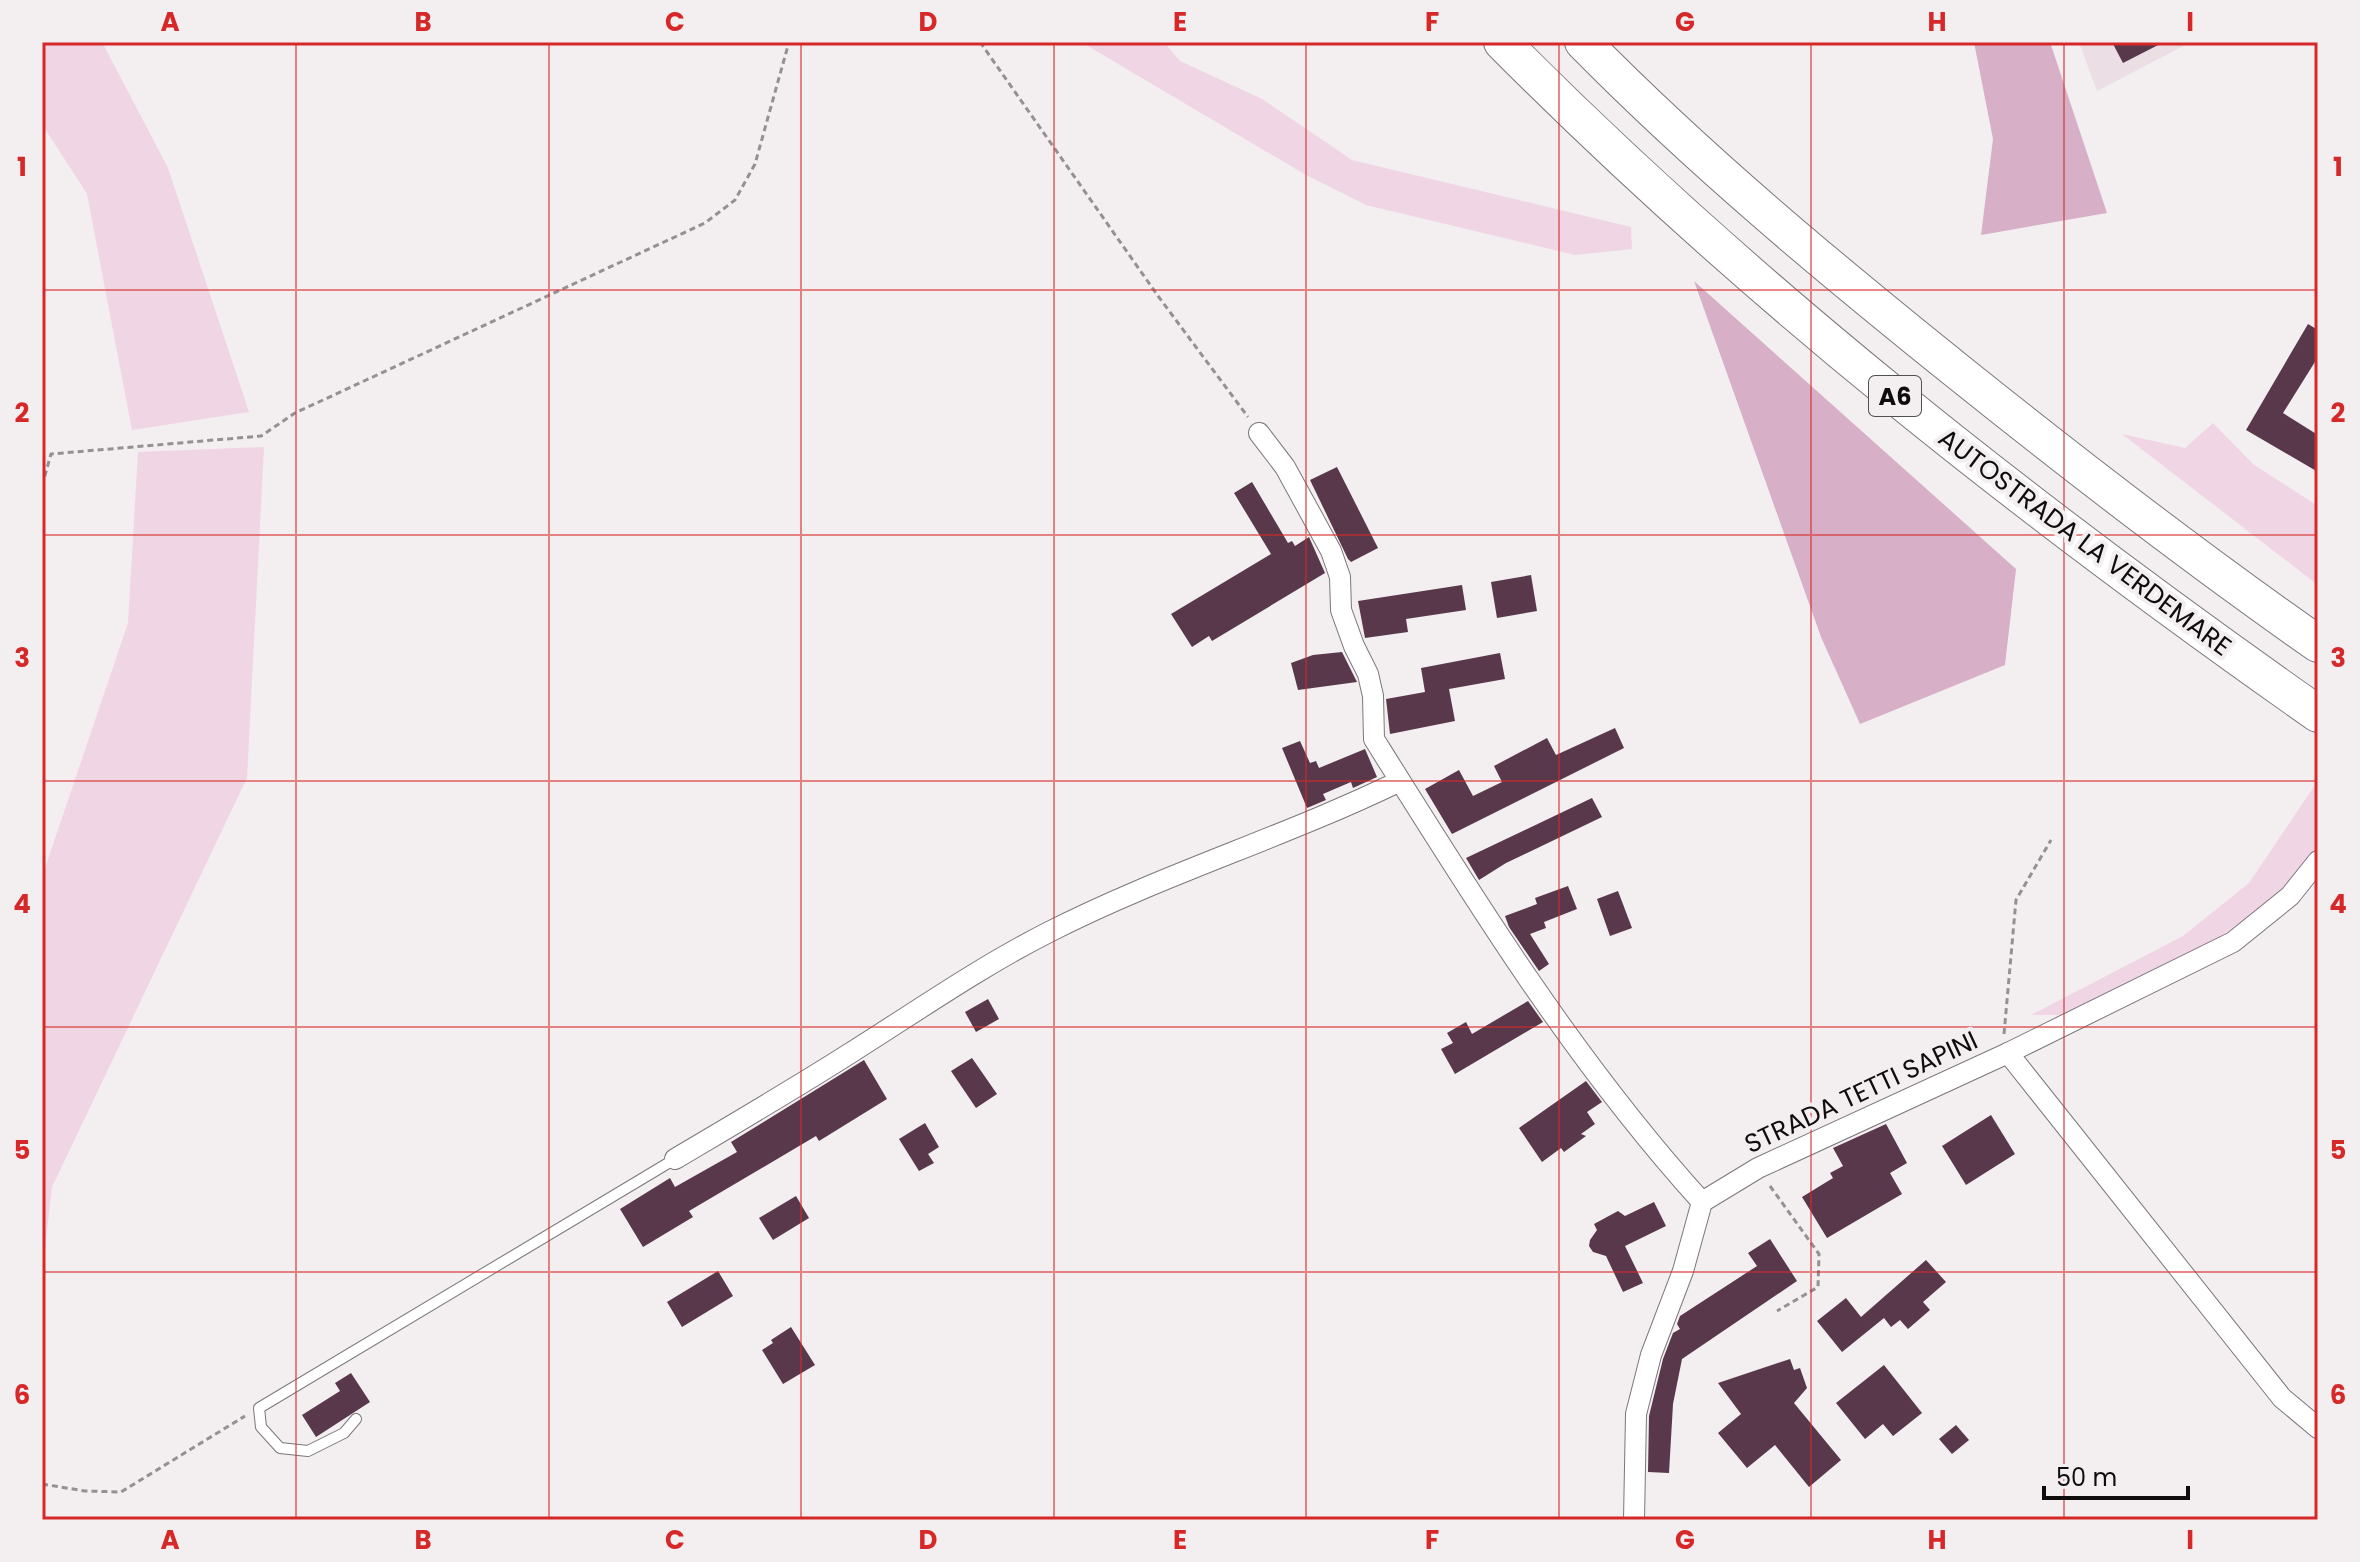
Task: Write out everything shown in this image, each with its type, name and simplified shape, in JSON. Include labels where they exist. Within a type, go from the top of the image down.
[{"type":"highway","name":"AUTOSTRADA LA VERDEMARE","points":[[1502,42],[1709,239],[1841,353],[2098,556],[2318,714]]},
{"type":"highway","name":"A6","points":[[1583,42],[1741,189],[1884,312],[2091,478],[2318,644]]},
{"type":"street","points":[[1259,433],[1285,467],[1331,551],[1340,577],[1341,610],[1368,674],[1373,696],[1374,739],[1521,968],[1649,1143],[1702,1202],[1683,1271],[1651,1355],[1636,1414],[1634,1520]]},
{"type":"street","points":[[675,1159],[980,971],[1046,934],[1111,901],[1335,813],[1400,781]]},
{"type":"street","name":"STRADA TETTI SAPINI","points":[[1702,1202],[1758,1168],[2008,1053],[2233,942],[2290,896],[2318,861]]},
{"type":"street","points":[[2008,1053],[2282,1398],[2318,1428]]},
{"type":"lane","points":[[356,1419],[344,1433],[308,1451],[280,1448],[261,1427],[259,1408],[675,1159]]},
{"type":"path","points":[[42,486],[51,454],[261,436],[295,413],[705,223],[735,200],[755,164],[789,42]]},
{"type":"path","points":[[980,42],[1158,296],[1259,433]]},
{"type":"path","points":[[2008,1053],[2004,1035],[2016,900],[2051,840]]},
{"type":"path","points":[[1758,1168],[1819,1254],[1818,1287],[1777,1311]]},
{"type":"path","points":[[42,1484],[85,1491],[121,1492],[259,1408]]},
{"type":"shaded area","points":[[42,42],[102,42],[168,168],[249,412],[132,430],[87,194],[42,124]]},
{"type":"shaded area","points":[[1081,42],[1164,42],[1180,61],[1262,99],[1352,160],[1631,227],[1632,249],[1575,255],[1366,205],[1306,175]]},
{"type":"shaded area","points":[[1974,42],[2050,42],[2107,213],[1981,235],[1993,139]]},
{"type":"shaded area","points":[[2079,42],[2191,42],[2097,91]]},
{"type":"shaded area","points":[[1694,281],[2016,569],[2005,665],[1860,724],[1821,637]]},
{"type":"shaded area","points":[[2213,423],[2254,465],[2318,506],[2318,585],[2122,434],[2185,448]]},
{"type":"shaded area","points":[[264,447],[247,778],[52,1187],[42,1275],[42,877],[128,623],[138,452]]},
{"type":"shaded area","points":[[2317,782],[2318,849],[2282,893],[2214,941],[2061,1015],[2031,1015],[2183,936],[2249,883]]},
{"type":"building","points":[[2112,42],[2164,42],[2123,63]]},
{"type":"building","points":[[2308,324],[2318,330],[2318,357],[2283,413],[2318,435],[2318,472],[2246,430]]},
{"type":"building","points":[[1337,467],[1378,548],[1351,562],[1310,480]]},
{"type":"building","points":[[1252,482],[1288,543],[1292,541],[1295,546],[1309,537],[1325,573],[1212,641],[1209,636],[1192,647],[1171,614],[1271,554],[1234,493]]},
{"type":"building","points":[[1531,575],[1537,611],[1497,618],[1491,582]]},
{"type":"building","points":[[1462,585],[1466,610],[1406,619],[1408,632],[1365,638],[1358,601]]},
{"type":"building","points":[[1342,652],[1357,682],[1298,690],[1291,663],[1313,655]]},
{"type":"building","points":[[1500,653],[1505,679],[1449,689],[1455,721],[1390,734],[1386,699],[1425,692],[1421,668]]},
{"type":"building","points":[[1615,728],[1624,748],[1452,834],[1425,789],[1459,770],[1473,796],[1502,782],[1494,766],[1547,738],[1556,755]]},
{"type":"building","points":[[1300,741],[1310,763],[1316,761],[1319,768],[1365,749],[1377,777],[1353,788],[1351,782],[1323,794],[1326,800],[1307,808],[1282,748]]},
{"type":"building","points":[[1592,798],[1602,817],[1506,863],[1479,880],[1466,858]]},
{"type":"building","points":[[1568,886],[1577,909],[1544,922],[1546,928],[1530,934],[1549,964],[1539,971],[1505,916],[1537,904],[1535,898]]},
{"type":"building","points":[[1618,891],[1632,928],[1610,936],[1597,899]]},
{"type":"building","points":[[988,999],[999,1019],[976,1032],[965,1012]]},
{"type":"building","points":[[1528,1001],[1543,1022],[1455,1074],[1441,1049],[1453,1043],[1447,1033],[1466,1022],[1472,1034]]},
{"type":"building","points":[[972,1058],[997,1094],[976,1108],[951,1071]]},
{"type":"building","points":[[864,1060],[887,1099],[819,1141],[816,1136],[689,1211],[693,1217],[643,1247],[620,1209],[670,1178],[675,1187],[737,1152],[731,1142]]},
{"type":"building","points":[[1586,1081],[1602,1102],[1587,1112],[1595,1124],[1581,1134],[1586,1136],[1564,1152],[1561,1148],[1542,1162],[1519,1128]]},
{"type":"building","points":[[1991,1115],[2015,1154],[1966,1185],[1942,1146]]},
{"type":"building","points":[[925,1123],[939,1147],[928,1154],[934,1163],[919,1171],[899,1139]]},
{"type":"building","points":[[1886,1124],[1907,1163],[1890,1173],[1902,1194],[1827,1238],[1802,1197],[1833,1178],[1830,1173],[1843,1166],[1833,1148]]},
{"type":"building","points":[[796,1196],[809,1218],[773,1240],[759,1218]]},
{"type":"building","points":[[1654,1202],[1666,1226],[1625,1246],[1643,1283],[1623,1292],[1606,1256],[1593,1252],[1589,1246],[1597,1230],[1594,1224],[1618,1211],[1625,1216]]},
{"type":"building","points":[[1770,1239],[1797,1281],[1682,1359],[1673,1404],[1669,1473],[1648,1472],[1649,1416],[1663,1359],[1673,1333],[1680,1329],[1677,1324],[1680,1316],[1757,1266],[1748,1253]]},
{"type":"building","points":[[1926,1260],[1946,1282],[1923,1302],[1930,1310],[1908,1329],[1900,1320],[1891,1327],[1884,1318],[1842,1352],[1817,1321],[1846,1298],[1861,1317]]},
{"type":"building","points":[[718,1271],[733,1296],[682,1327],[667,1302]]},
{"type":"building","points":[[791,1327],[815,1365],[783,1384],[762,1350]]},
{"type":"building","points":[[1790,1359],[1794,1370],[1800,1368],[1807,1388],[1794,1403],[1841,1460],[1809,1487],[1775,1445],[1747,1468],[1718,1433],[1741,1414],[1718,1383]]},
{"type":"building","points":[[1884,1365],[1922,1413],[1893,1436],[1883,1424],[1865,1439],[1836,1403]]},
{"type":"building","points":[[351,1373],[370,1402],[316,1437],[302,1415],[340,1391],[335,1383]]},
{"type":"building","points":[[1956,1425],[1969,1440],[1952,1454],[1939,1439]]}]
